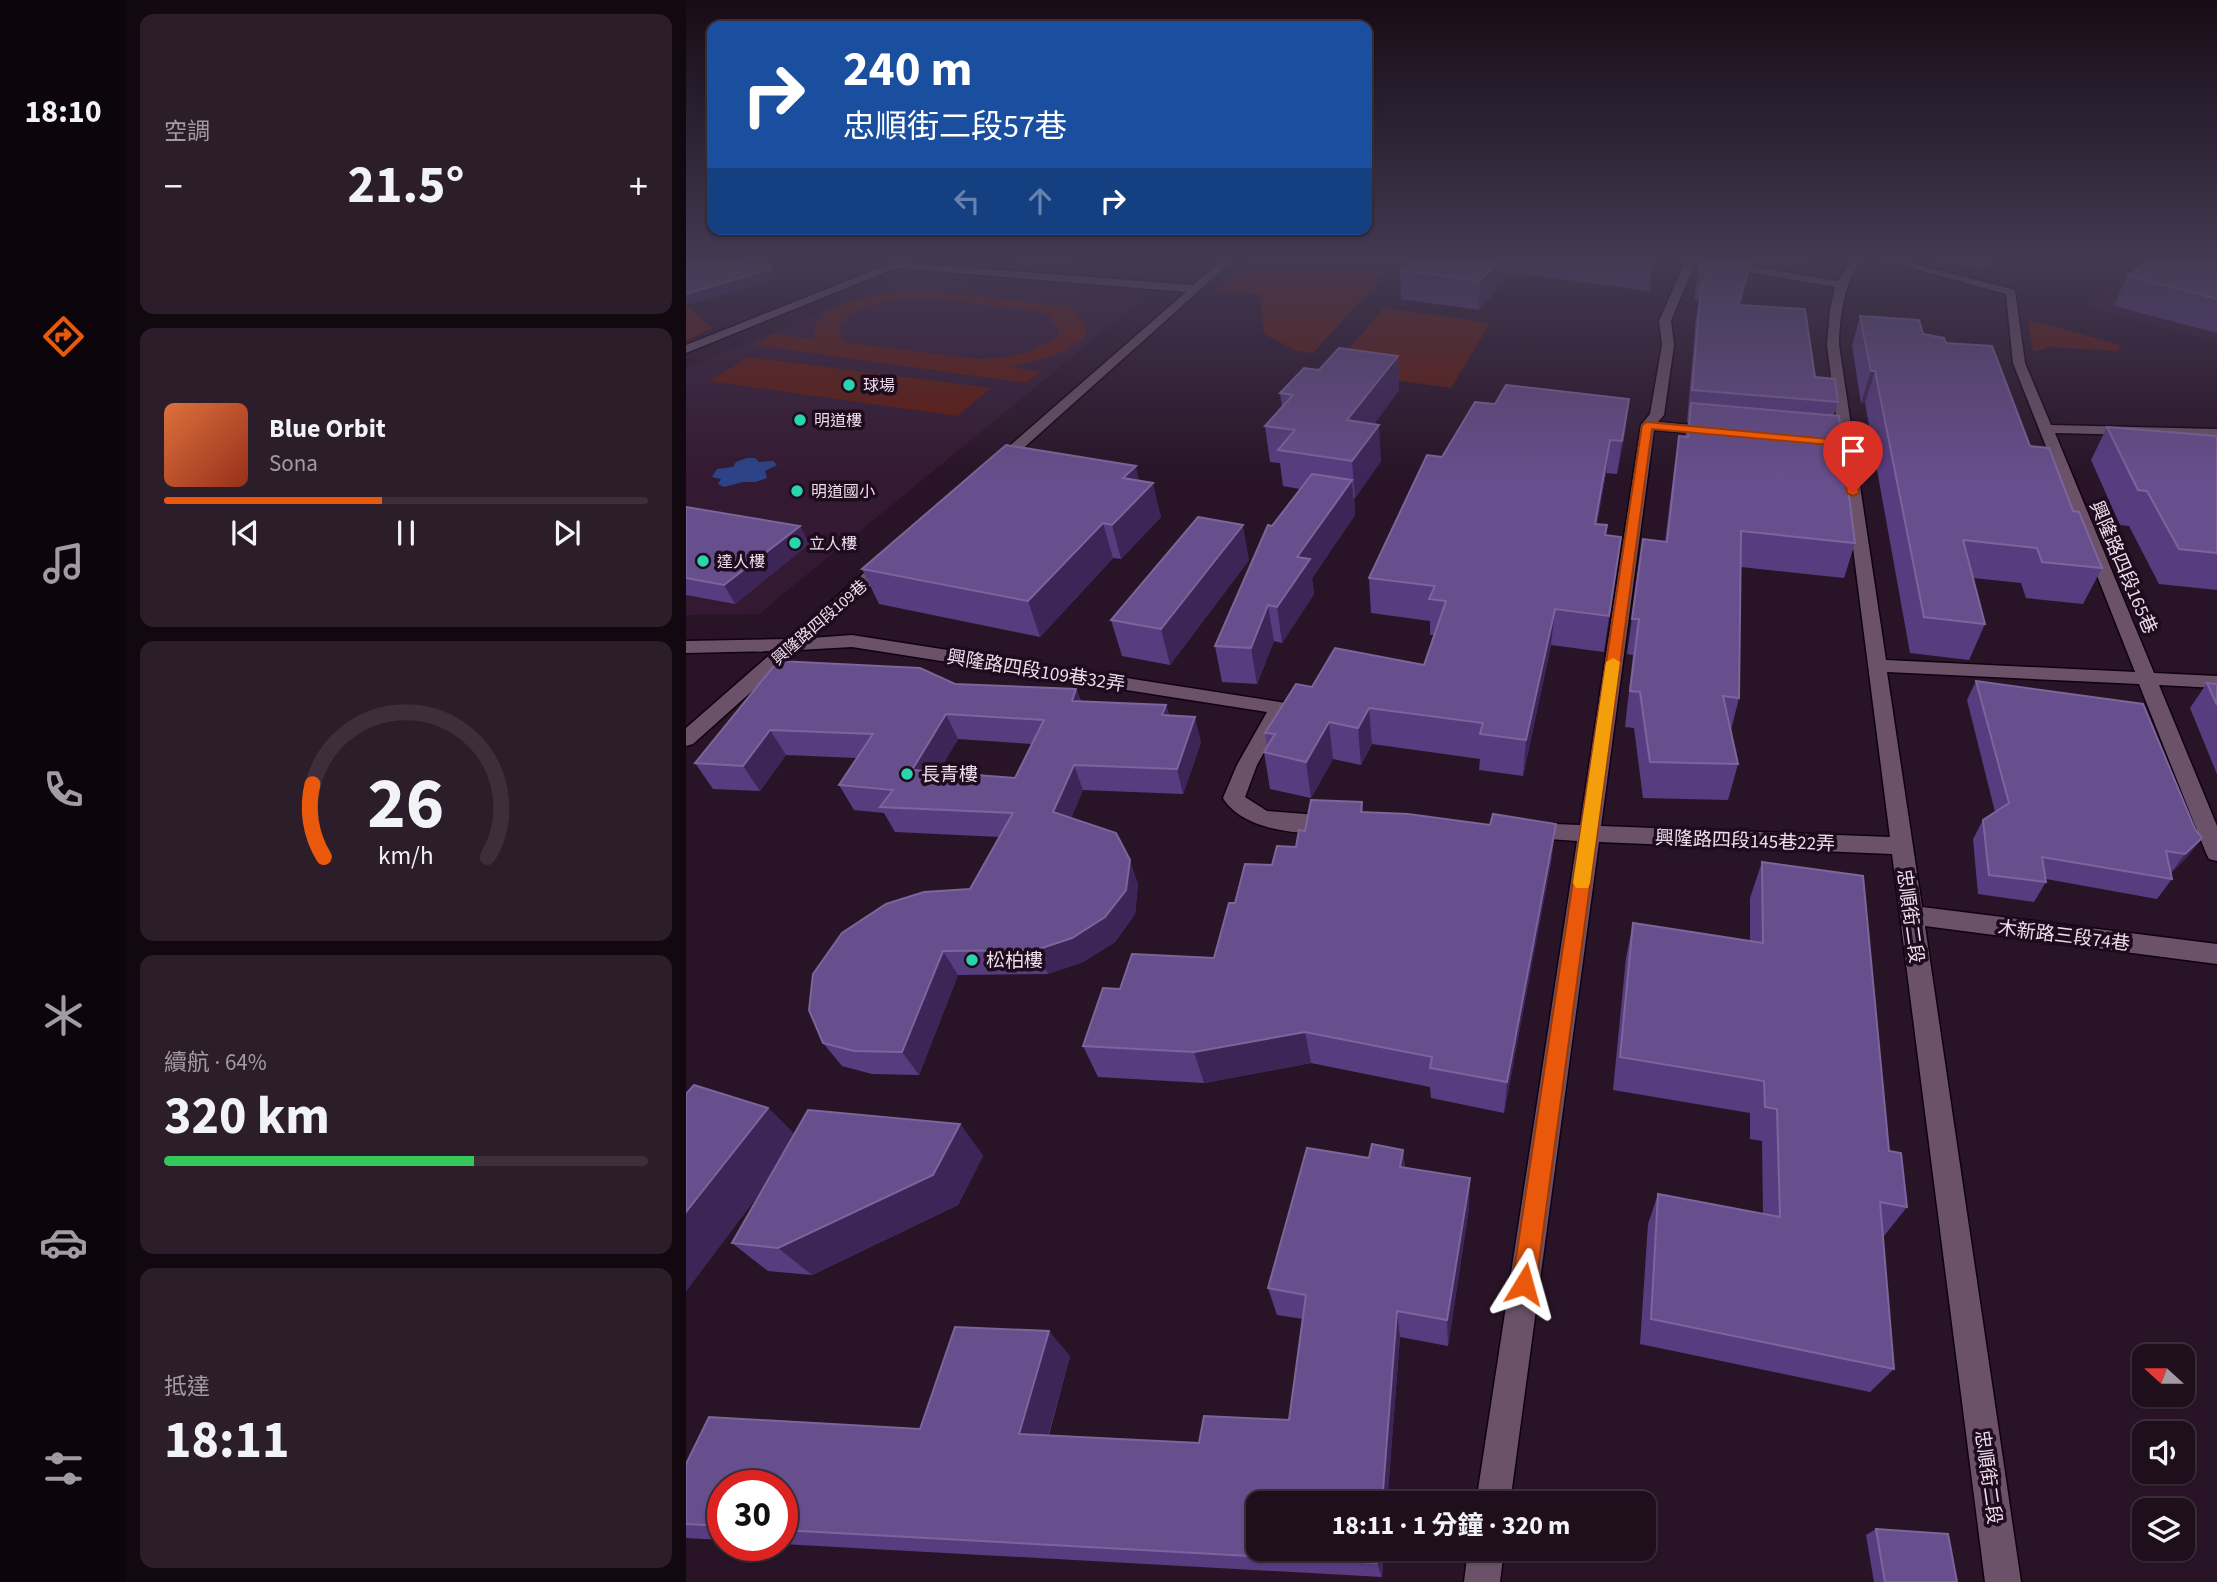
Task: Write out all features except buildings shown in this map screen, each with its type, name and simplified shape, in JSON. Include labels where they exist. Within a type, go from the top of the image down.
[{"type":"street","points":[[686,349],[736,329]]},
{"type":"street","points":[[979,480],[1151,329]]},
{"type":"street","points":[[1495,1491],[1647,425],[1657,415],[1668,345],[1666,329]]},
{"type":"street","name":"忠順街二段","points":[[1834,329],[1840,442],[1877,666],[2003,1582]]},
{"type":"street","name":"興隆路四段165巷","points":[[2015,329],[2019,363],[2044,429],[2149,680],[2217,853]]},
{"type":"street","points":[[1647,425],[1727,432]]},
{"type":"street","points":[[2044,429],[2217,433]]},
{"type":"street","name":"興隆路四段109巷","points":[[686,739],[898,552]]},
{"type":"street","name":"興隆路四段109巷32弄","points":[[686,647],[852,641],[1279,709],[1236,785],[1234,798],[1240,809],[1258,817],[1286,821],[1353,824]]},
{"type":"street","points":[[1877,666],[2217,682]]},
{"type":"street","name":"興隆路四段145巷22弄","points":[[1513,831],[1902,846]]},
{"type":"street","name":"木新路三段74巷","points":[[1911,915],[2217,954]]},
{"type":"street","points":[[1482,1582],[1485,1561]]},
{"type":"shaded area","points":[[686,329],[710,329],[686,341]]},
{"type":"shaded area","name":"明道國小","points":[[781,329],[1106,329],[759,614],[686,615],[686,368]]},
{"type":"shaded area","points":[[815,329],[840,329],[839,336],[844,342],[975,359],[998,358],[1032,351],[1052,340],[1060,332],[1058,329],[1086,329],[1087,333],[1063,351],[1012,367],[1040,372],[1025,383],[754,345],[773,334],[813,339]]},
{"type":"shaded area","points":[[1263,329],[1335,329],[1313,353],[1297,351],[1264,334]]},
{"type":"shaded area","points":[[1366,329],[1487,329],[1451,388],[1331,371]]},
{"type":"shaded area","points":[[2029,329],[2061,329],[2121,345],[2118,351],[2050,347],[2033,352]]},
{"type":"shaded area","points":[[2168,329],[2217,329],[2217,342]]},
{"type":"shaded area","name":"球場","points":[[749,357],[991,388],[957,416],[708,381]]},
{"type":"water","points":[[755,458],[759,462],[773,461],[777,465],[765,471],[767,478],[756,482],[724,487],[718,484],[721,479],[712,477],[717,469],[733,467],[736,462]]},
{"type":"slow traffic","points":[[1582,883],[1613,662]]},
{"type":"place","name":"球場","points":[[849,385]]},
{"type":"place","name":"明道樓","points":[[800,420]]},
{"type":"place","name":"明道國小","points":[[797,491]]},
{"type":"place","name":"立人樓","points":[[795,543]]},
{"type":"place","name":"達人樓","points":[[703,561]]},
{"type":"place","name":"長青樓","points":[[907,774]]},
{"type":"place","name":"松柏樓","points":[[972,960]]},
{"type":"route","points":[[1524,1284],[1647,425],[1846,443],[1853,493]]}]
